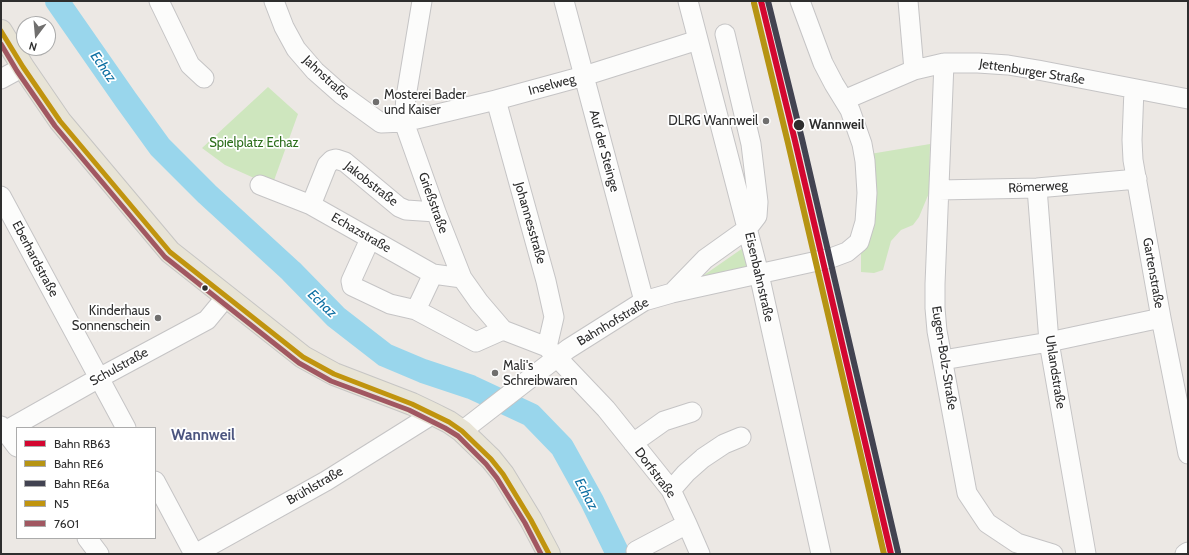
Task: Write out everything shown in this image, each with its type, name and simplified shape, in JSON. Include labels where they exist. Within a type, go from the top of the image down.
[{"type":"main road","points":[[1,30],[23,67],[60,121],[170,252],[303,357],[334,374],[412,404],[448,422],[462,431],[491,459],[503,474],[531,520],[549,554]]},
{"type":"street","points":[[160,1],[190,66],[204,78]]},
{"type":"street","name":"Jahnstraße","points":[[274,1],[284,26],[296,49],[315,71],[341,94],[381,122],[404,122]]},
{"type":"street","name":"Grießstraße","points":[[422,1],[406,97],[404,122],[436,212],[462,278],[479,302],[503,330],[552,352]]},
{"type":"street","name":"Auf der Steinge","points":[[564,1],[644,302]]},
{"type":"street","name":"Eisenbahnstraße","points":[[688,1],[759,274],[821,554]]},
{"type":"street","points":[[800,1],[823,63],[844,100]]},
{"type":"street","points":[[908,1],[914,70]]},
{"type":"street","points":[[725,34],[751,144],[757,195],[757,216],[748,229]]},
{"type":"street","name":"Inselweg","points":[[404,122],[496,100],[584,76],[698,40]]},
{"type":"street","name":"Jettenburger Straße","points":[[844,100],[914,70],[944,63],[1008,65],[1188,99]]},
{"type":"street","name":"Eugen-Bolz-Straße","points":[[944,63],[935,308],[937,331],[967,494],[987,523],[1017,543],[1053,554]]},
{"type":"street","points":[[1,79],[23,67]]},
{"type":"street","name":"Gartenstraße","points":[[1134,89],[1132,140],[1137,179],[1161,318],[1188,454]]},
{"type":"street","name":"Johannesstraße","points":[[496,100],[546,281],[554,317],[552,352]]},
{"type":"street","name":"Bahnhofstraße","points":[[462,431],[513,392],[552,352],[568,349],[644,302],[672,293],[832,258],[847,252],[859,242],[866,212],[866,177],[862,144],[854,121],[844,100]]},
{"type":"street","name":"Jakobstraße","points":[[310,205],[326,165],[332,160],[336,159],[345,162],[400,207],[406,210],[436,212]]},
{"type":"street","name":"Römerweg","points":[[939,190],[1037,188],[1137,179]]},
{"type":"street","name":"Echazstraße","points":[[260,185],[310,205],[433,274],[462,278]]},
{"type":"street","name":"Uhlandstraße","points":[[1037,188],[1049,342],[1086,554]]},
{"type":"street","name":"Eberhardstraße","points":[[1,196],[125,427]]},
{"type":"street","name":"Bahnhofstraße","points":[[672,293],[705,259],[748,229]]},
{"type":"street","points":[[370,239],[351,281],[352,286],[390,304],[416,310],[476,342],[503,330]]},
{"type":"street","points":[[416,310],[433,274]]},
{"type":"street","name":"Schulstraße","points":[[3,428],[207,320],[226,297]]},
{"type":"street","points":[[942,360],[1049,342],[1161,318]]},
{"type":"street","name":"Dorfstraße","points":[[552,352],[606,409],[671,490],[688,524],[700,554]]},
{"type":"street","name":"Dorfstraße","points":[[633,443],[664,421],[692,412]]},
{"type":"street","name":"Brühlstraße","points":[[194,554],[326,481],[433,414]]},
{"type":"street","points":[[3,428],[16,446]]},
{"type":"street","points":[[671,490],[686,473],[703,458],[724,444],[741,437]]},
{"type":"street","points":[[156,483],[194,554]]},
{"type":"street","points":[[636,551],[688,524]]},
{"type":"street","points":[[88,539],[100,554]]},
{"type":"green space","name":"Spielplatz Echaz","points":[[268,87],[298,114],[272,186],[225,165],[202,148]]},
{"type":"green space","points":[[930,144],[929,193],[919,217],[913,225],[901,230],[891,241],[883,270],[874,273],[861,272],[861,251],[870,154]]},
{"type":"green space","points":[[743,248],[748,271],[694,282]]},
{"type":"waterway","name":"Echaz","points":[[57,1],[160,147],[207,194],[291,271],[336,317],[385,355],[423,371],[471,387],[531,415],[562,447],[592,501],[618,554]]},
{"type":"rail line","name":"RB63","points":[[761,1],[891,554]]},
{"type":"rail line","name":"RE6a","points":[[768,1],[802,139],[898,552]]},
{"type":"rail line","name":"RE6","points":[[754,3],[884,554]]},
{"type":"transit line","name":"N5","points":[[1,31],[23,67],[60,121],[170,252],[303,357],[334,374],[412,404],[449,422],[462,431],[491,459],[503,474],[531,520],[549,554]]},
{"type":"transit line","name":"7601","points":[[1,44],[17,71],[55,126],[165,257],[299,363],[331,381],[409,410],[458,436],[486,464],[497,478],[525,523],[541,554]]},
{"type":"place","name":"Mosterei Bader und Kaiser","points":[[376,102]]},
{"type":"place","name":"DLRG Wannweil","points":[[766,121]]},
{"type":"place","name":"Wannweil","points":[[799,125]]},
{"type":"place","name":"Kinderhaus Sonnenschein","points":[[158,318]]},
{"type":"place","name":"Mali's Schreibwaren","points":[[495,373]]},
{"type":"district","name":"Wannweil","points":[[203,436]]}]
